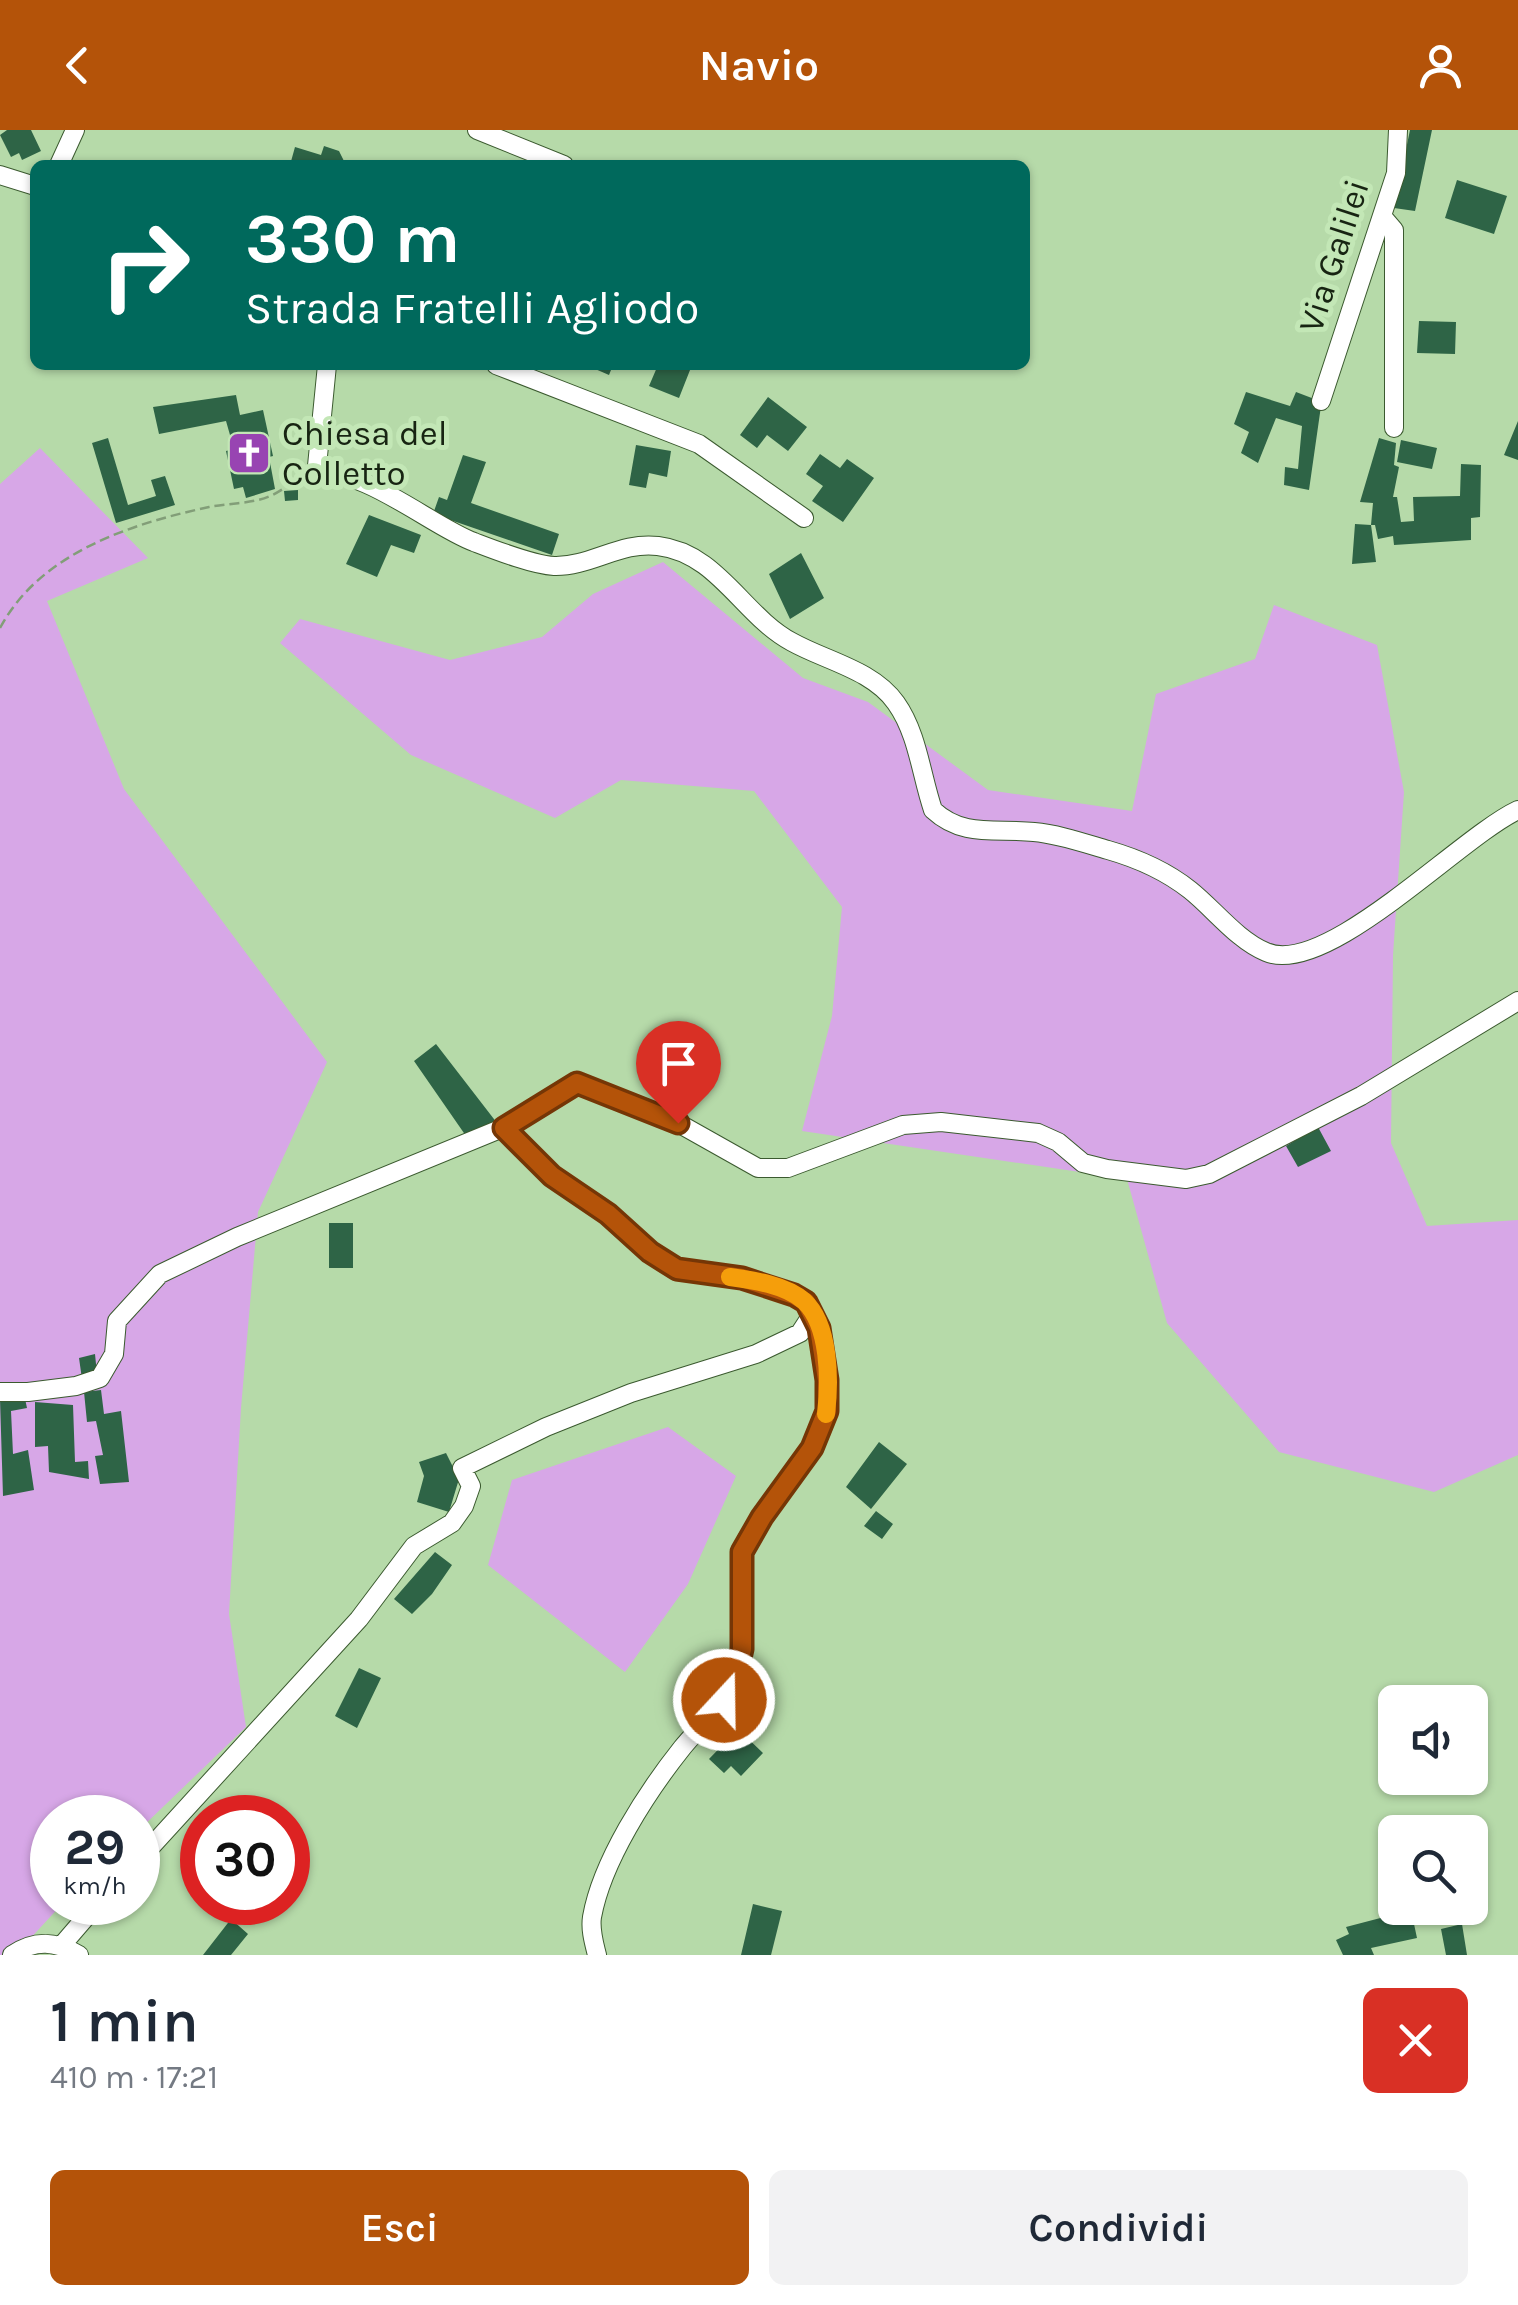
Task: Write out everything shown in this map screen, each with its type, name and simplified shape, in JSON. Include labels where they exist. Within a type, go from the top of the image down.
[{"type":"street","points":[[62,160],[75,130]]},
{"type":"street","points":[[477,130],[552,160]]},
{"type":"street","name":"Via Galilei","points":[[1321,401],[1396,173],[1398,130]]},
{"type":"street","points":[[0,175],[30,184]]},
{"type":"street","points":[[1382,216],[1394,230],[1394,428]]},
{"type":"street","points":[[327,370],[321,474],[347,476],[470,541],[553,566],[624,547],[655,545],[696,560],[722,578],[791,642],[876,683],[895,702],[912,731],[933,810],[942,818],[960,828],[1038,832],[1125,855],[1167,874],[1268,954],[1290,956],[1326,944],[1380,911],[1483,829],[1518,810]]},
{"type":"street","points":[[509,370],[699,444],[804,518]]},
{"type":"street","points":[[0,1392],[60,1388],[100,1378],[114,1354],[117,1321],[160,1274],[237,1238],[504,1128],[577,1083],[678,1123],[758,1168],[788,1168],[903,1125],[941,1122],[1038,1133],[1058,1142],[1083,1163],[1186,1179],[1208,1174],[1361,1096],[1518,1001]]},
{"type":"street","points":[[504,1128],[552,1176],[677,1269],[742,1278],[783,1290],[806,1302],[823,1342],[827,1411],[821,1432],[747,1538],[741,1561],[742,1649],[735,1680],[724,1700],[662,1774],[616,1852],[592,1916],[597,1955]]},
{"type":"street","points":[[160,1837],[359,1620],[414,1546],[452,1523],[471,1486],[462,1468],[631,1393],[756,1354],[800,1333],[813,1314]]},
{"type":"street","points":[[62,1944],[79,1925]]},
{"type":"street","points":[[0,1944],[18,1951],[44,1943],[62,1944],[79,1955]]},
{"type":"path","points":[[0,628],[30,586],[92,543],[155,520],[268,497],[290,484],[321,474]]},
{"type":"shaded area","points":[[40,448],[148,558],[47,601],[124,789],[327,1062],[258,1212],[229,1614],[246,1727],[160,1810],[160,1795],[30,1795],[30,1925],[43,1925],[15,1955],[0,1955],[0,484]]},
{"type":"shaded area","points":[[663,562],[803,678],[868,702],[988,790],[1132,811],[1156,694],[1255,659],[1274,605],[1377,645],[1404,792],[1393,955],[1391,1143],[1427,1226],[1518,1220],[1518,1455],[1434,1492],[1279,1452],[1167,1323],[1127,1179],[802,1131],[832,1016],[842,907],[754,791],[621,780],[555,818],[411,755],[280,643],[300,619],[450,660],[542,637],[593,594]]},
{"type":"shaded area","points":[[668,1427],[736,1476],[688,1584],[625,1672],[488,1565],[512,1480]]},
{"type":"building","points":[[7,130],[31,130],[41,151],[22,160],[19,153],[11,157],[0,135]]},
{"type":"building","points":[[1410,130],[1432,130],[1415,211],[1394,208]]},
{"type":"building","points":[[324,146],[339,151],[344,160],[291,160],[295,147],[321,155]]},
{"type":"building","points":[[1457,180],[1507,196],[1494,234],[1445,218]]},
{"type":"building","points":[[1419,321],[1456,322],[1455,354],[1417,353]]},
{"type":"building","points":[[656,370],[690,370],[679,398],[649,386]]},
{"type":"building","points":[[1246,392],[1290,406],[1296,392],[1317,400],[1321,406],[1309,490],[1284,485],[1285,467],[1298,469],[1302,426],[1276,418],[1258,463],[1241,453],[1249,432],[1234,424]]},
{"type":"building","points":[[236,395],[240,415],[263,410],[273,456],[269,457],[275,489],[246,498],[243,487],[234,489],[226,451],[234,449],[226,421],[159,434],[153,407]]},
{"type":"building","points":[[768,397],[807,427],[788,451],[767,435],[757,448],[740,435]]},
{"type":"building","points":[[1518,421],[1518,460],[1504,455]]},
{"type":"building","points":[[108,438],[128,505],[156,496],[151,480],[165,476],[175,505],[116,523],[92,443]]},
{"type":"building","points":[[1379,438],[1396,443],[1394,465],[1399,467],[1393,497],[1397,497],[1401,522],[1414,521],[1413,497],[1460,496],[1461,464],[1481,465],[1480,517],[1471,518],[1471,540],[1394,545],[1393,536],[1378,539],[1375,525],[1371,525],[1373,503],[1360,502]]},
{"type":"building","points":[[1401,440],[1437,448],[1432,469],[1397,462]]},
{"type":"building","points":[[636,445],[671,451],[667,477],[649,473],[646,488],[629,485]]},
{"type":"building","points":[[820,454],[840,468],[847,459],[874,478],[843,522],[812,501],[823,486],[806,474]]},
{"type":"building","points":[[463,455],[486,462],[471,503],[559,534],[552,555],[433,514],[439,497],[447,500]]},
{"type":"building","points":[[298,490],[298,500],[285,501],[284,491]]},
{"type":"building","points":[[369,515],[421,535],[414,553],[391,545],[377,577],[346,564]]},
{"type":"building","points":[[1355,524],[1371,525],[1376,562],[1352,564]]},
{"type":"building","points":[[801,553],[824,598],[790,619],[769,574]]},
{"type":"building","points":[[436,1044],[497,1123],[466,1136],[414,1061]]},
{"type":"building","points":[[1318,1127],[1331,1151],[1298,1167],[1286,1146]]},
{"type":"building","points":[[329,1223],[353,1223],[353,1268],[329,1268]]},
{"type":"building","points":[[95,1354],[97,1374],[82,1379],[79,1358]]},
{"type":"building","points":[[101,1390],[104,1414],[121,1411],[129,1482],[100,1484],[95,1456],[103,1455],[96,1421],[87,1422],[84,1392]]},
{"type":"building","points":[[24,1394],[27,1408],[11,1411],[13,1454],[28,1450],[34,1490],[3,1496],[0,1399]]},
{"type":"building","points":[[35,1402],[73,1405],[75,1462],[88,1461],[89,1479],[49,1472],[48,1446],[35,1447]]},
{"type":"building","points":[[879,1442],[907,1464],[871,1509],[846,1487]]},
{"type":"building","points":[[446,1453],[459,1479],[449,1512],[417,1502],[424,1476],[419,1462]]},
{"type":"building","points":[[876,1511],[893,1524],[882,1539],[864,1526]]},
{"type":"building","points":[[435,1552],[452,1565],[412,1614],[394,1599]]},
{"type":"building","points":[[359,1668],[381,1678],[357,1728],[335,1716]]},
{"type":"building","points":[[738,1729],[763,1753],[741,1776],[731,1766],[724,1773],[709,1759]]},
{"type":"building","points":[[753,1904],[782,1911],[771,1955],[741,1955]]},
{"type":"building","points":[[1378,1919],[1378,1925],[1414,1925],[1417,1938],[1371,1948],[1374,1955],[1343,1955],[1336,1940],[1349,1934],[1346,1927]]},
{"type":"building","points":[[226,1925],[238,1925],[248,1934],[231,1955],[203,1955]]},
{"type":"building","points":[[1462,1925],[1467,1955],[1446,1955],[1441,1929]]},
{"type":"slow traffic","points":[[730,1277],[783,1290],[806,1302],[823,1342],[826,1414]]},
{"type":"place","name":"Chiesa del Colletto","points":[[249,453]]},
{"type":"route","points":[[678,1123],[577,1083],[504,1128],[552,1176],[608,1214],[650,1252],[677,1269],[742,1278],[783,1290],[806,1302],[819,1328],[827,1411],[812,1448],[747,1538],[742,1552],[742,1649],[735,1680],[724,1700]]}]
